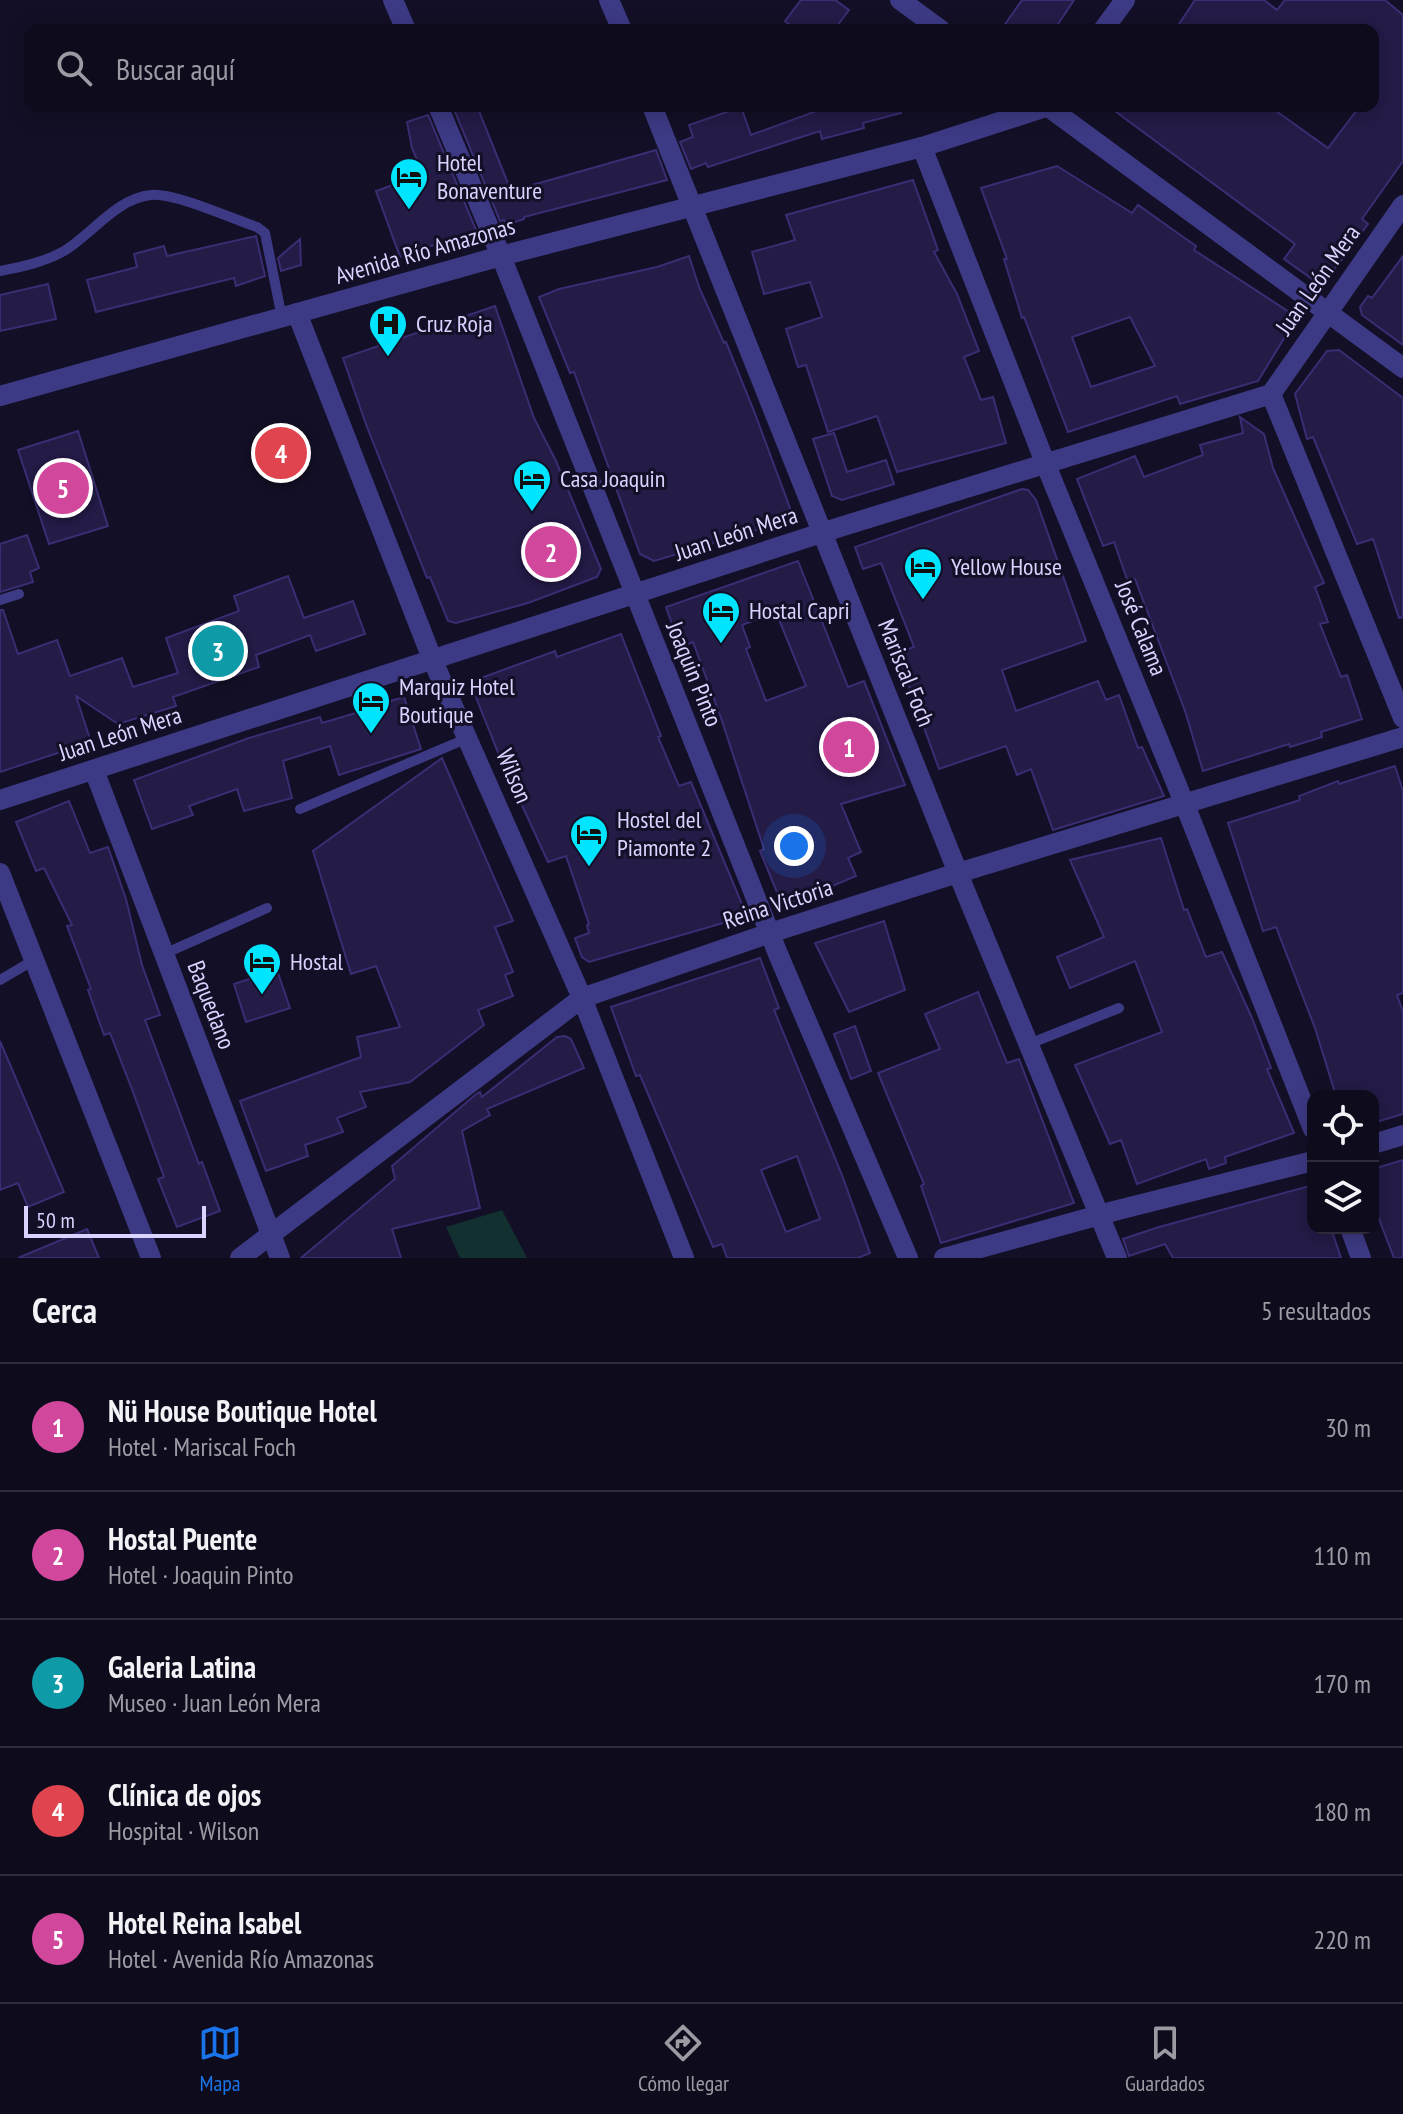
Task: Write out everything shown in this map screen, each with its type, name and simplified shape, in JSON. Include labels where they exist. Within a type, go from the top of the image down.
[{"type":"street","points":[[393,0],[403,24]]},
{"type":"street","points":[[609,0],[619,24]]},
{"type":"street","points":[[900,0],[933,24]]},
{"type":"street","points":[[1107,24],[1125,0]]},
{"type":"street","name":"Joaquin Pinto","points":[[441,112],[501,256],[770,933],[908,1258]]},
{"type":"street","name":"Mariscal Foch","points":[[654,112],[958,873],[1117,1258]]},
{"type":"street","name":"Avenida Río Amazonas","points":[[0,396],[501,256],[922,147],[1030,112]]},
{"type":"street","points":[[1056,112],[1403,368]]},
{"type":"street","name":"José Calama","points":[[922,147],[1046,465],[1307,1114]]},
{"type":"street","name":"Juan León Mera","points":[[0,800],[822,533],[1271,394],[1403,205]]},
{"type":"street","name":"Wilson","points":[[290,316],[433,661],[582,998],[684,1258]]},
{"type":"street","points":[[1271,394],[1403,718]]},
{"type":"street","name":"Reina Victoria","points":[[240,1258],[582,998],[958,873],[1403,737]]},
{"type":"street","name":"Baquedano","points":[[94,770],[280,1258]]},
{"type":"street","points":[[0,873],[151,1258]]},
{"type":"street","points":[[1379,1142],[1403,1135]]},
{"type":"street","points":[[944,1258],[1309,1162]]},
{"type":"street","points":[[1352,1234],[1361,1258]]},
{"type":"lane","points":[[0,271],[63,252],[128,202],[152,194],[257,227],[265,233],[290,316]]},
{"type":"lane","points":[[0,600],[19,594]]},
{"type":"lane","points":[[300,809],[469,737]]},
{"type":"lane","points":[[164,954],[267,908]]},
{"type":"lane","points":[[0,980],[34,960]]},
{"type":"lane","points":[[1029,1044],[1119,1008]]},
{"type":"green space","points":[[502,1210],[527,1258],[460,1258],[446,1227]]},
{"type":"building","points":[[801,0],[835,0],[849,10],[838,24],[789,24],[785,21]]},
{"type":"building","points":[[1022,0],[1074,0],[1058,24],[1005,24]]},
{"type":"building","points":[[1195,0],[1264,0],[1277,10],[1285,0],[1385,0],[1403,15],[1403,161],[1362,219],[1368,224],[1322,286],[1284,259],[1295,244],[1116,112],[1277,112],[1328,148],[1355,112],[1379,112],[1379,24],[1179,24]]},
{"type":"building","points":[[455,112],[479,112],[511,191],[656,150],[667,180],[524,217],[506,225],[504,220],[500,221]]},
{"type":"building","points":[[727,112],[743,112],[751,135],[814,112],[901,112],[863,123],[864,128],[822,139],[820,131],[708,167],[706,163],[691,169],[680,142],[693,137],[689,125]]},
{"type":"building","points":[[428,115],[476,230],[400,257],[376,191],[423,174],[412,148],[407,122]]},
{"type":"building","points":[[1057,166],[1132,213],[1138,205],[1196,246],[1194,250],[1297,317],[1258,381],[1180,404],[1177,396],[1068,432],[1022,318],[1004,259],[1007,259],[981,188]],"holes":[[[1130,317],[1155,366],[1091,387],[1072,337]]]},
{"type":"building","points":[[913,180],[938,250],[934,252],[957,294],[979,351],[964,357],[981,400],[993,397],[1006,443],[897,472],[877,416],[828,432],[806,365],[798,367],[786,329],[822,317],[810,282],[764,294],[752,252],[795,240],[786,215]]},
{"type":"building","points":[[256,236],[265,276],[236,286],[234,278],[96,312],[87,280],[137,267],[134,254],[164,246],[167,256]]},
{"type":"building","points":[[300,239],[301,265],[281,271],[278,258]]},
{"type":"building","points":[[689,256],[699,287],[754,411],[790,508],[786,519],[654,561],[640,554],[574,372],[570,373],[539,297],[559,289],[657,267]]},
{"type":"building","points":[[1403,256],[1403,345],[1362,315],[1360,307],[1368,296],[1372,298]]},
{"type":"building","points":[[48,284],[56,319],[0,331],[0,295]]},
{"type":"building","points":[[495,306],[534,418],[556,461],[601,569],[597,577],[528,603],[456,623],[448,621],[430,577],[427,578],[343,358]]},
{"type":"building","points":[[1339,350],[1403,398],[1403,617],[1399,618],[1373,539],[1357,544],[1313,437],[1307,439],[1295,394],[1327,351]]},
{"type":"building","points":[[1240,417],[1264,434],[1273,468],[1324,583],[1315,587],[1328,622],[1320,624],[1341,677],[1347,675],[1362,719],[1321,732],[1322,737],[1203,771],[1185,711],[1135,579],[1128,582],[1114,542],[1103,546],[1077,479],[1135,456],[1144,477],[1203,455],[1200,445],[1243,433]]},
{"type":"building","points":[[78,431],[108,526],[49,544],[18,450]]},
{"type":"building","points":[[834,433],[847,472],[886,460],[894,484],[842,500],[832,496],[813,439]]},
{"type":"building","points":[[1022,489],[1028,490],[1036,500],[1086,641],[1002,670],[1016,711],[1098,681],[1106,700],[1119,695],[1138,748],[1142,747],[1164,796],[1053,830],[1031,769],[1017,775],[1006,746],[939,769],[897,653],[914,647],[881,563],[863,569],[855,547]]},
{"type":"building","points":[[27,535],[39,568],[30,572],[33,582],[0,592],[0,544]]},
{"type":"building","points":[[798,561],[848,687],[864,681],[905,785],[841,804],[861,852],[848,858],[856,876],[783,907],[760,851],[764,849],[693,642],[680,647],[666,607]],"holes":[[[776,612],[806,686],[766,701],[746,649],[750,647],[742,625]]]},
{"type":"building","points":[[288,576],[304,618],[353,601],[365,634],[316,651],[310,635],[256,655],[259,667],[173,697],[176,706],[118,724],[76,696],[91,742],[0,772],[0,610],[3,610],[18,654],[57,640],[70,676],[122,658],[133,687],[178,673],[166,638],[239,611],[234,596]]},
{"type":"building","points":[[621,634],[679,786],[691,782],[747,916],[589,962],[582,957],[575,938],[589,933],[589,924],[566,856],[548,862],[514,793],[470,682],[555,651],[557,657]]},
{"type":"building","points":[[404,697],[421,749],[339,775],[330,746],[283,761],[292,798],[244,811],[237,789],[189,806],[193,815],[152,829],[134,780],[249,738],[320,717],[322,723],[359,712],[356,705],[375,699],[377,705]]},
{"type":"building","points":[[442,758],[513,921],[495,927],[513,972],[505,975],[513,996],[478,1010],[484,1025],[410,1082],[360,1092],[366,1107],[337,1118],[343,1132],[305,1145],[308,1156],[266,1171],[240,1101],[361,1057],[357,1037],[400,1027],[376,966],[351,974],[313,851]]},
{"type":"building","points":[[1395,766],[1403,791],[1403,993],[1397,995],[1403,1012],[1403,1114],[1379,1121],[1379,1090],[1334,1090],[1315,1028],[1276,927],[1263,931],[1228,823],[1300,800],[1299,796],[1338,781],[1339,784]]},
{"type":"building","points":[[69,801],[90,853],[108,847],[126,899],[142,965],[160,1015],[145,1020],[220,1211],[177,1227],[158,1179],[164,1177],[133,1092],[110,1033],[104,1035],[88,990],[91,989],[67,926],[72,925],[44,868],[36,871],[16,822]]},
{"type":"building","points":[[1161,838],[1184,910],[1187,909],[1206,957],[1222,952],[1252,1018],[1271,1068],[1267,1069],[1294,1133],[1225,1157],[1226,1163],[1209,1169],[1206,1159],[1137,1184],[1121,1140],[1110,1144],[1075,1065],[1162,1032],[1135,961],[1070,988],[1057,957],[1104,937],[1070,860]]},
{"type":"building","points":[[884,921],[905,990],[849,1012],[815,943]]},
{"type":"building","points":[[760,958],[779,1008],[774,1010],[842,1175],[870,1253],[858,1258],[727,1258],[722,1244],[713,1247],[640,1075],[636,1076],[611,1007]],"holes":[[[797,1156],[820,1219],[786,1232],[761,1170]]]},
{"type":"building","name":"Hostal","points":[[277,970],[290,1008],[246,1022],[234,984]]},
{"type":"building","points":[[978,992],[1007,1063],[1019,1059],[1074,1203],[941,1243],[921,1186],[924,1184],[878,1073],[940,1049],[925,1014]]},
{"type":"building","points":[[855,1026],[871,1071],[851,1079],[834,1034]]},
{"type":"building","points":[[557,1037],[571,1039],[584,1068],[487,1109],[490,1115],[462,1131],[480,1208],[392,1229],[401,1258],[301,1258],[395,1179],[392,1166],[475,1095],[480,1092],[482,1097]]},
{"type":"building","points":[[0,1041],[64,1192],[28,1207],[18,1183],[0,1190]]},
{"type":"building","points":[[1403,1160],[1403,1258],[1394,1258],[1379,1219],[1379,1167]]},
{"type":"building","points":[[1307,1187],[1307,1234],[1333,1234],[1341,1258],[1173,1258],[1165,1244],[1129,1256],[1123,1239]]},
{"type":"building","points":[[87,1229],[99,1258],[18,1258]]},
{"type":"place","name":"Hotel Bonaventure","points":[[409,211]]},
{"type":"place","name":"Cruz Roja","points":[[388,358]]},
{"type":"place","name":"Clínica de ojos","points":[[281,453]]},
{"type":"place","name":"Hotel Reina Isabel","points":[[63,488]]},
{"type":"place","name":"Casa Joaquin","points":[[532,513]]},
{"type":"place","name":"Hostal Puente","points":[[551,552]]},
{"type":"place","name":"Yellow House","points":[[923,601]]},
{"type":"place","name":"Hostal Capri","points":[[721,645]]},
{"type":"place","name":"Galeria Latina","points":[[218,651]]},
{"type":"place","name":"Marquiz Hotel Boutique","points":[[371,735]]},
{"type":"place","name":"Nü House Boutique Hotel","points":[[849,747]]},
{"type":"place","name":"Hostel del Piamonte 2","points":[[589,868]]},
{"type":"place","name":"Hostal","points":[[262,996]]}]
